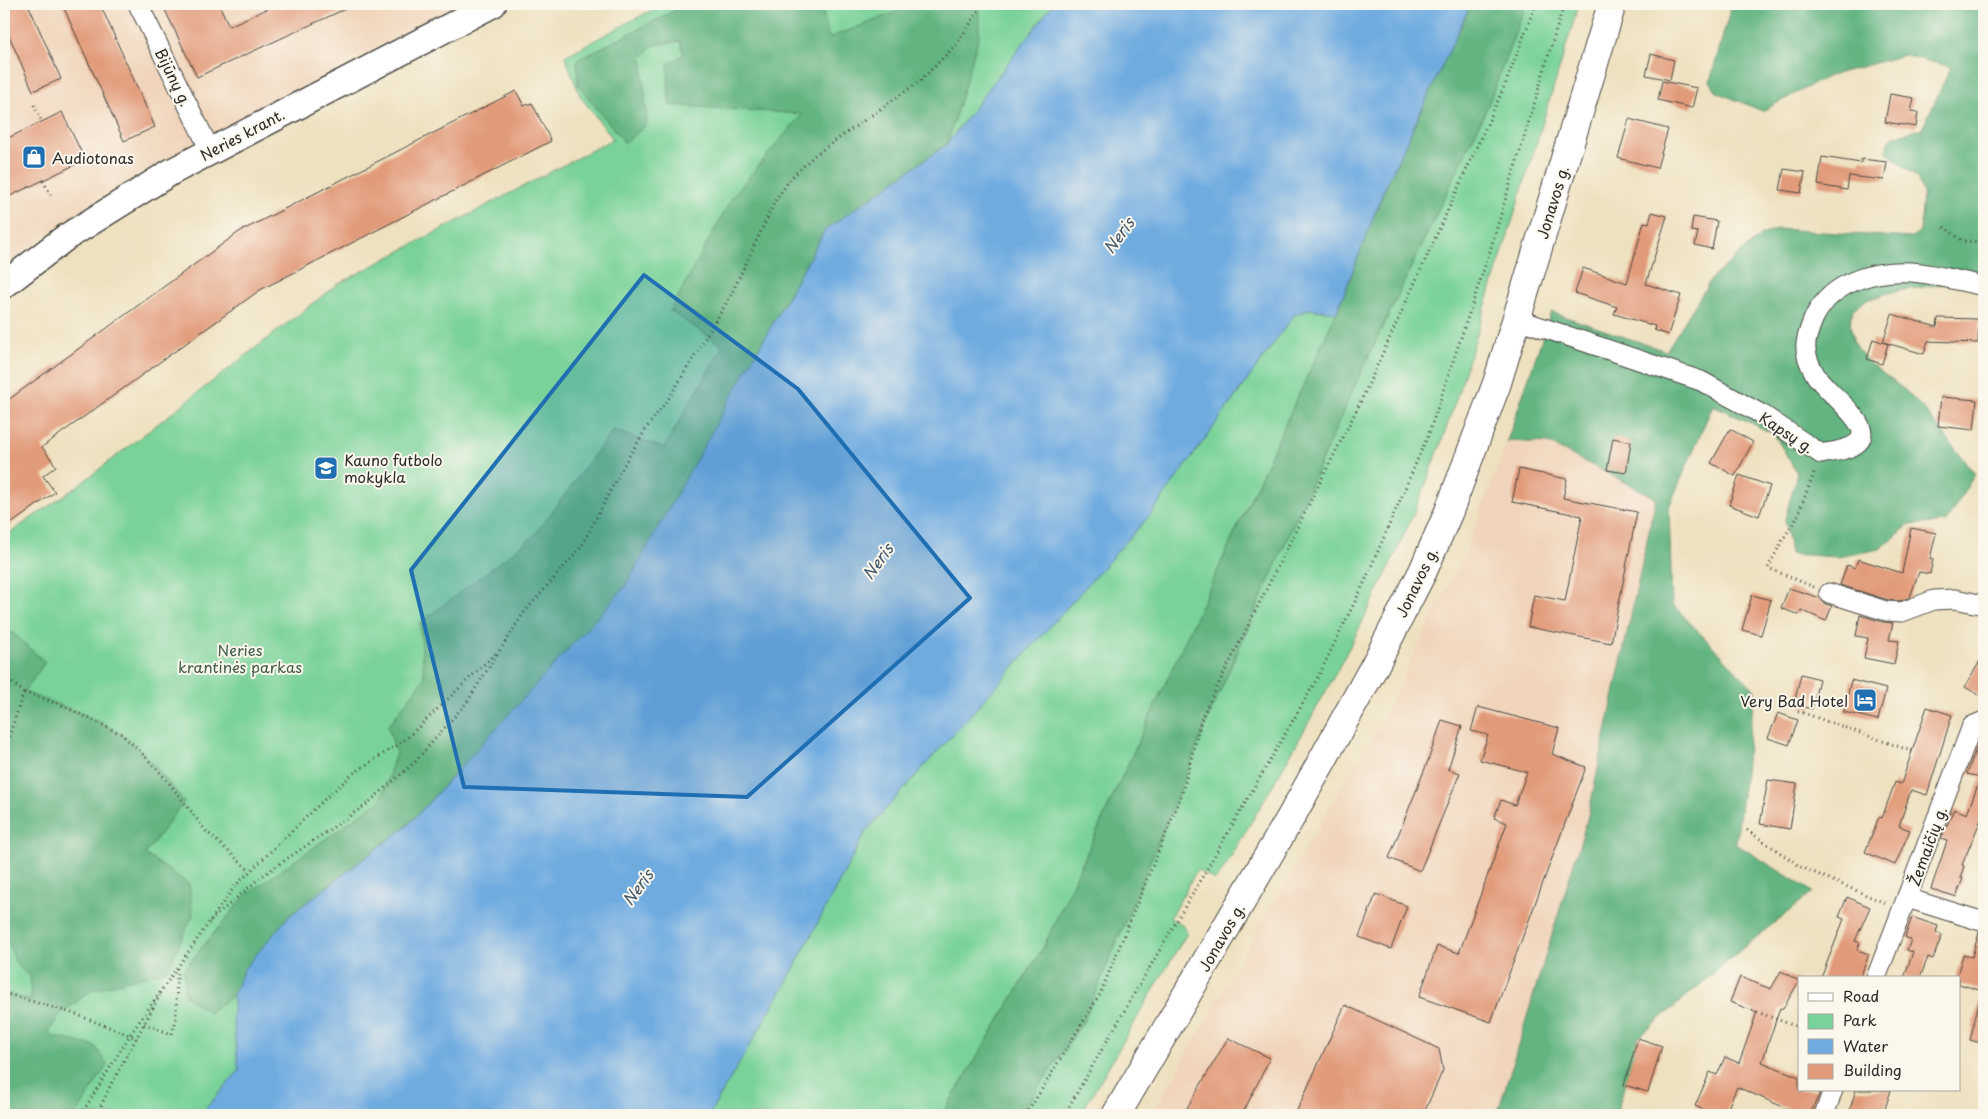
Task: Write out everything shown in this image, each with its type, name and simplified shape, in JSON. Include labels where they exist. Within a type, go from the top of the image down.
[{"type":"main road","name":"Neries krant.","points":[[4,285],[65,238],[134,193],[210,150],[493,4]]},
{"type":"main road","name":"Jonavos g.","points":[[1116,1115],[1283,832],[1376,663],[1449,511],[1474,449],[1517,319],[1612,4]]},
{"type":"street","name":"Bijūnų g.","points":[[138,4],[210,150]]},
{"type":"street","name":"Kapsų g.","points":[[1517,319],[1701,381],[1763,415],[1821,454],[1850,448],[1859,441],[1862,433],[1858,422],[1816,375],[1807,356],[1805,338],[1816,313],[1834,292],[1858,278],[1899,272],[1922,273],[1984,286]]},
{"type":"street","points":[[1829,593],[1886,611],[1902,612],[1934,600],[1955,599],[1984,605]]},
{"type":"street","name":"Žemaičių g.","points":[[1877,976],[1972,726],[1984,721]]},
{"type":"street","points":[[1905,904],[1984,922]]},
{"type":"street","points":[[1824,1115],[1832,1092]]},
{"type":"path","points":[[210,921],[262,876],[366,804],[415,762],[467,702],[523,614],[581,547],[625,463],[648,426],[671,395],[730,297],[775,201],[791,178],[814,155],[920,81],[956,45],[983,4]]},
{"type":"path","points":[[1026,1115],[1100,994],[1182,794],[1202,717],[1360,403],[1505,85],[1536,4]]},
{"type":"path","points":[[1064,1115],[1317,680],[1365,581],[1429,433],[1489,254],[1564,4]]},
{"type":"path","points":[[34,105],[42,122]]},
{"type":"path","points":[[43,180],[51,195]]},
{"type":"path","points":[[1944,227],[1963,241],[1984,242]]},
{"type":"path","points":[[1821,454],[1797,518],[1783,539],[1768,568],[1829,593]]},
{"type":"path","points":[[81,1115],[130,1035],[234,887],[328,796],[354,773],[406,738],[501,649]]},
{"type":"path","points":[[4,677],[24,692],[64,706],[121,734],[166,779],[206,831],[250,871]]},
{"type":"path","points":[[4,751],[24,692]]},
{"type":"path","points":[[1798,711],[1914,752]]},
{"type":"path","points":[[1748,830],[1801,867],[1905,904]]},
{"type":"path","points":[[139,1022],[172,1034],[176,1020],[177,968]]},
{"type":"path","points":[[97,1115],[167,983]]},
{"type":"path","points":[[4,993],[75,1014],[137,1038]]},
{"type":"path","points":[[1752,1010],[1795,1026],[1798,1029]]},
{"type":"highlighted area","points":[[644,275],[798,389],[970,598],[747,797],[464,787],[411,570]]},
{"type":"shaded area","points":[[4,4],[461,4],[174,154],[86,206],[4,267]]},
{"type":"shaded area","points":[[1507,441],[1548,443],[1656,497],[1587,820],[1497,1115],[1152,1115],[1262,921],[1379,725],[1465,552]]},
{"type":"green space","name":"Neries krantinės parkas","points":[[663,4],[1053,4],[947,144],[625,587],[233,1021],[239,1071],[200,1115],[4,1115],[4,537],[75,488],[338,284],[613,139],[580,96],[565,56]]},
{"type":"green space","points":[[688,4],[821,4],[829,38],[917,4],[979,4],[979,36],[947,144],[825,230],[625,587],[408,825],[289,916],[244,969],[233,995],[209,1013],[185,996],[184,969],[246,895],[381,800],[396,753],[388,726],[424,679],[420,623],[534,536],[613,430],[664,448],[723,346],[670,311],[733,196],[802,114],[669,105],[668,64],[684,54],[680,41],[654,45],[642,57],[647,124],[625,143],[578,85],[577,60]]},
{"type":"green space","points":[[1471,4],[1526,4],[1486,110],[1353,389],[1209,716],[1084,1020],[1020,1115],[942,1115],[1044,946],[1337,312],[1383,192]]},
{"type":"green space","points":[[1526,4],[1579,4],[1452,413],[1424,490],[1392,562],[1322,698],[1220,875],[1215,880],[1197,870],[1170,918],[1185,927],[1187,933],[1080,1115],[1020,1115],[1084,1020],[1209,716],[1353,389],[1486,110]]},
{"type":"green space","points":[[1732,4],[1984,4],[1984,266],[1958,282],[1896,291],[1866,300],[1853,309],[1850,324],[1854,344],[1869,363],[1906,391],[1926,412],[1975,474],[1946,522],[1909,525],[1880,549],[1838,557],[1790,554],[1785,519],[1797,473],[1774,434],[1713,405],[1669,507],[1672,604],[1755,690],[1736,844],[1813,892],[1743,948],[1638,1038],[1616,1115],[1497,1115],[1587,820],[1656,498],[1548,443],[1507,441],[1551,312],[1666,351],[1712,278],[1761,235],[1778,229],[1912,238],[1920,232],[1923,193],[1917,178],[1887,152],[1888,142],[1894,136],[1922,129],[1951,67],[1904,55],[1829,76],[1762,111],[1717,92],[1710,81]]},
{"type":"green space","points":[[1309,309],[1337,312],[1044,946],[942,1115],[709,1115],[787,981],[866,831],[1151,514],[1294,315]]},
{"type":"green space","points":[[4,625],[45,662],[24,692],[85,716],[109,727],[129,740],[146,756],[184,802],[145,854],[189,884],[193,915],[167,970],[92,990],[59,1015],[49,1032],[52,1036],[95,1046],[107,1065],[76,1115],[4,1115],[4,993],[31,1000],[30,975],[17,964],[11,948],[4,943]]},
{"type":"water","name":"Neris","points":[[1053,4],[1471,4],[1383,192],[1337,312],[1309,309],[1294,315],[1151,514],[866,831],[787,981],[709,1115],[200,1115],[239,1071],[233,1021],[233,995],[244,969],[289,916],[408,825],[625,587],[825,230],[947,144]]},
{"type":"building","points":[[4,4],[28,4],[61,79],[33,91],[4,24]]},
{"type":"building","points":[[62,4],[100,4],[155,127],[124,141]]},
{"type":"building","points":[[178,4],[219,4],[229,26],[278,4],[356,4],[197,77],[165,10]]},
{"type":"building","points":[[1651,54],[1674,60],[1670,80],[1646,75]]},
{"type":"building","points":[[1662,81],[1697,88],[1692,108],[1658,100]]},
{"type":"building","points":[[516,91],[524,106],[532,103],[551,141],[260,290],[42,447],[56,466],[43,476],[55,492],[4,529],[4,403],[239,232]]},
{"type":"building","points":[[1890,94],[1914,98],[1911,111],[1918,112],[1916,127],[1885,122]]},
{"type":"building","points":[[62,112],[85,160],[4,199],[4,140]]},
{"type":"building","points":[[1629,119],[1668,129],[1657,168],[1618,158]]},
{"type":"building","points":[[1822,157],[1861,163],[1861,159],[1887,162],[1884,180],[1849,176],[1847,190],[1818,185]]},
{"type":"building","points":[[1784,169],[1805,172],[1801,193],[1780,190]]},
{"type":"building","points":[[1652,212],[1667,216],[1646,284],[1681,295],[1668,335],[1654,330],[1655,326],[1614,314],[1617,307],[1575,293],[1583,268],[1627,283],[1644,222],[1649,223]]},
{"type":"building","points":[[1693,217],[1717,221],[1712,249],[1695,245],[1698,232],[1691,231]]},
{"type":"building","points":[[1892,314],[1937,327],[1938,318],[1979,319],[1978,343],[1928,341],[1924,354],[1883,342]]},
{"type":"building","points":[[1873,339],[1888,344],[1882,364],[1867,359]]},
{"type":"building","points":[[1941,397],[1977,400],[1974,430],[1938,426]]},
{"type":"building","points":[[1730,429],[1753,442],[1735,476],[1711,463]]},
{"type":"building","points":[[1613,438],[1631,442],[1626,473],[1607,470]]},
{"type":"building","points":[[1519,469],[1567,479],[1563,498],[1637,512],[1611,643],[1528,627],[1534,595],[1565,601],[1582,516],[1512,502]]},
{"type":"building","points":[[1739,475],[1770,486],[1759,516],[1729,505]]},
{"type":"building","points":[[1911,528],[1936,533],[1930,559],[1933,559],[1930,574],[1919,572],[1910,597],[1900,601],[1888,600],[1840,585],[1847,565],[1855,568],[1858,559],[1902,573]]},
{"type":"building","points":[[1789,588],[1820,598],[1825,604],[1832,606],[1826,621],[1801,610],[1799,615],[1781,608]]},
{"type":"building","points":[[1752,595],[1771,600],[1761,635],[1742,630]]},
{"type":"building","points":[[1860,615],[1893,623],[1889,640],[1899,641],[1894,664],[1864,658],[1868,638],[1856,636]]},
{"type":"building","points":[[1984,654],[1984,698],[1965,687]]},
{"type":"building","points":[[1801,674],[1819,679],[1812,709],[1794,704]]},
{"type":"building","points":[[1851,680],[1886,689],[1878,720],[1844,712]]},
{"type":"building","points":[[1478,707],[1559,728],[1552,754],[1586,767],[1491,1022],[1419,997],[1437,946],[1459,953],[1507,823],[1494,818],[1501,800],[1515,805],[1527,772],[1480,760],[1488,735],[1471,731]]},
{"type":"building","points":[[1927,707],[1952,715],[1927,795],[1911,790],[1899,826],[1910,830],[1895,865],[1865,852],[1879,817],[1882,818],[1895,782],[1901,784]]},
{"type":"building","points":[[1778,713],[1798,720],[1789,745],[1768,738]]},
{"type":"building","points":[[1442,720],[1462,726],[1448,769],[1460,773],[1420,871],[1389,858],[1428,761]]},
{"type":"building","points":[[1984,733],[1984,812],[1962,865],[1964,866],[1960,878],[1963,878],[1956,897],[1931,889],[1947,841],[1941,839],[1954,809],[1967,814],[1981,777],[1967,774],[1981,735]]},
{"type":"building","points":[[1768,780],[1797,784],[1790,829],[1760,824]]},
{"type":"building","points":[[1376,894],[1407,906],[1391,949],[1359,937]]},
{"type":"building","points":[[1847,897],[1870,907],[1855,941],[1860,943],[1857,950],[1869,954],[1861,976],[1822,976],[1844,919],[1839,917]]},
{"type":"building","points":[[1912,917],[1938,926],[1936,932],[1942,935],[1933,959],[1928,957],[1921,976],[1905,976],[1913,952],[1907,950],[1911,940],[1905,937]]},
{"type":"building","points":[[1979,932],[1984,933],[1984,970],[1979,990],[1960,984],[1960,976],[1957,976],[1963,955],[1972,957]]},
{"type":"building","points":[[1781,971],[1798,980],[1783,1009],[1780,1008],[1762,1062],[1798,1077],[1798,1092],[1820,1092],[1810,1115],[1786,1115],[1788,1109],[1737,1087],[1725,1115],[1716,1115],[1695,1106],[1710,1072],[1717,1075],[1725,1057],[1739,1063],[1757,1012],[1730,1002],[1740,977],[1771,989]]},
{"type":"building","points":[[1979,1002],[1984,1002],[1984,1044],[1970,1040]]},
{"type":"building","points":[[1345,1005],[1439,1049],[1443,1070],[1423,1115],[1295,1115]]},
{"type":"building","points":[[1228,1038],[1270,1058],[1242,1115],[1183,1115]]},
{"type":"building","points":[[1638,1038],[1662,1046],[1648,1092],[1624,1085]]},
{"type":"building","points":[[1855,1092],[1890,1092],[1883,1115],[1848,1115]]},
{"type":"place","name":"Audiotonas","points":[[34,157]]},
{"type":"place","name":"Kauno futbolo mokykla","points":[[326,468]]},
{"type":"place","name":"Very Bad Hotel","points":[[1865,700]]}]
